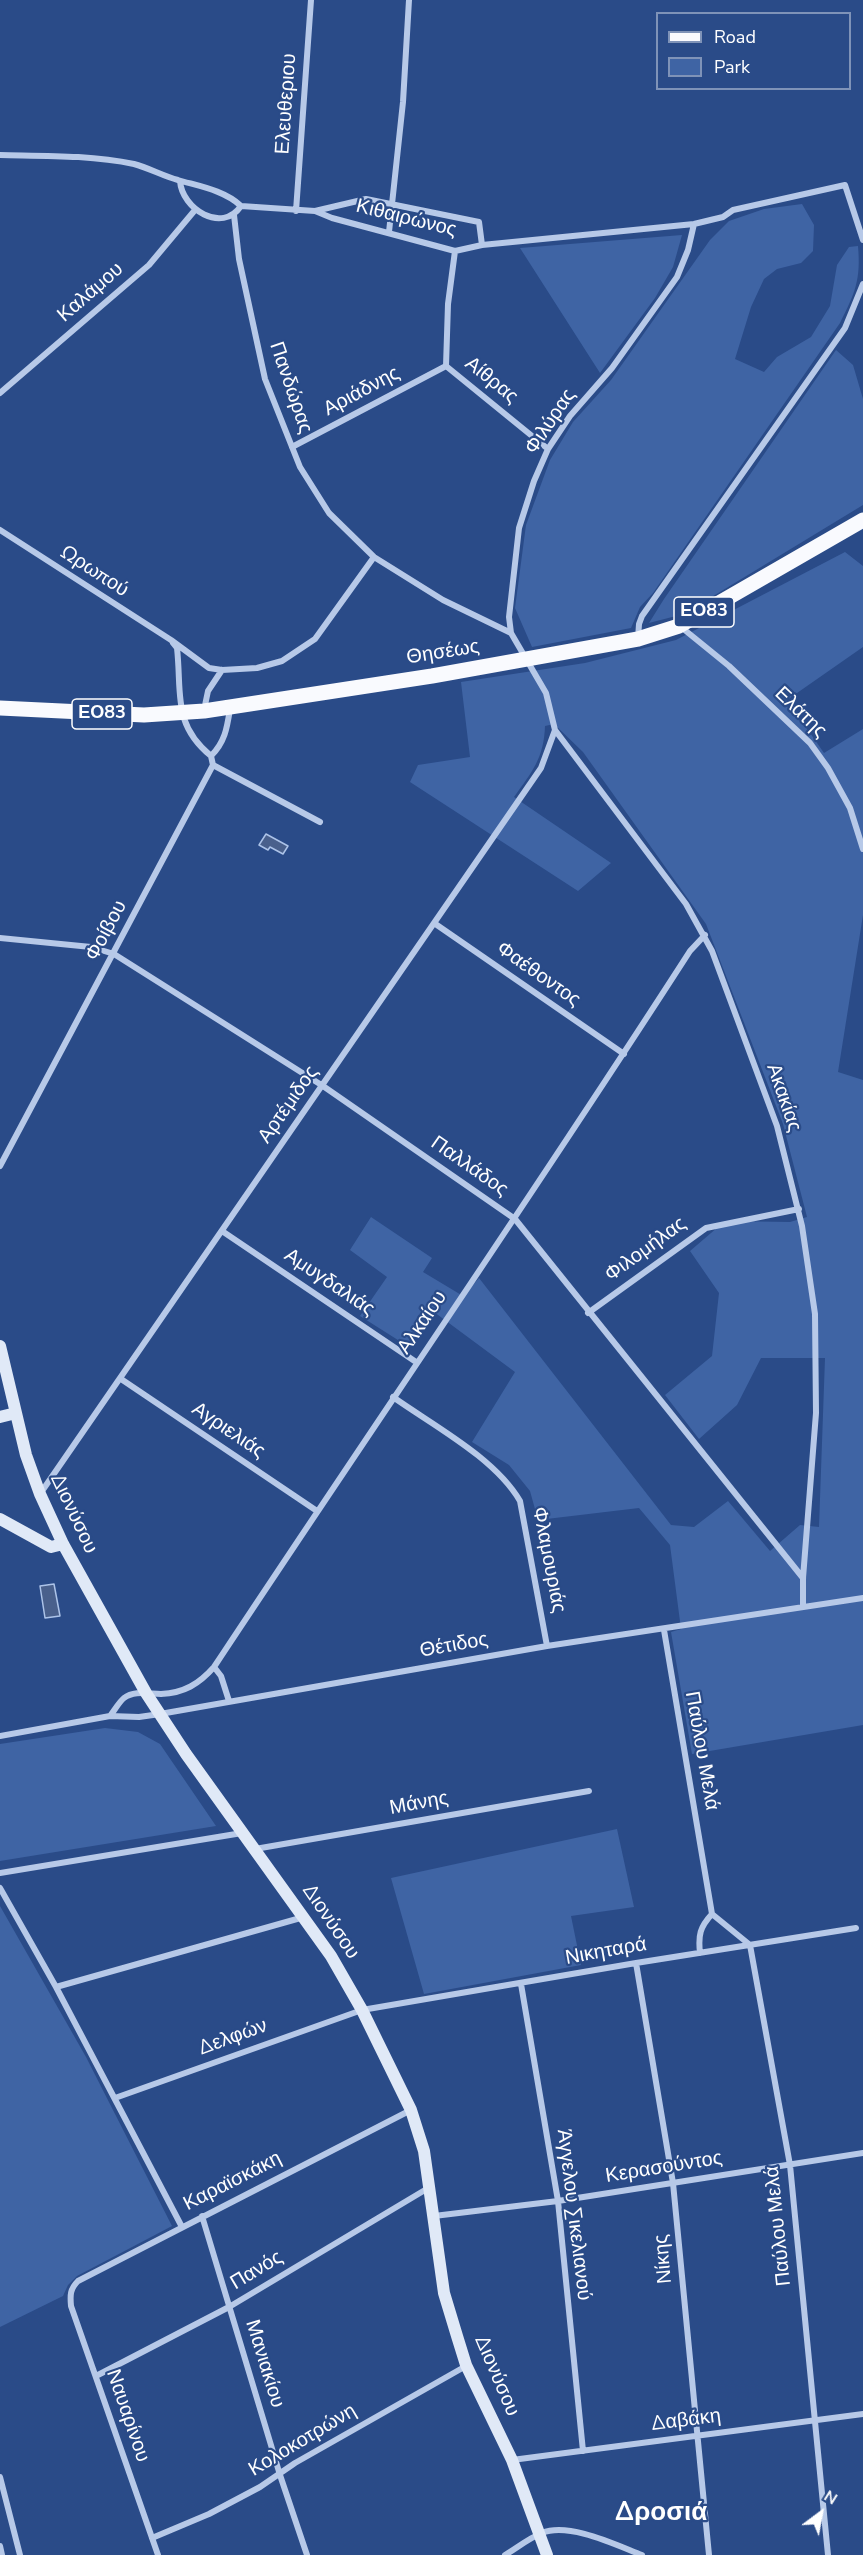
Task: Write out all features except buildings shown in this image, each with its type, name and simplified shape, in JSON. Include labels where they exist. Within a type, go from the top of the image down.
[{"type":"main road","name":"Θησέως","points":[[0,708],[110,714],[204,711],[528,660],[638,639],[679,626],[863,520]]},
{"type":"main road","name":"Διονύσου","points":[[0,1346],[26,1455],[40,1494],[63,1544],[146,1693],[331,1956],[362,2010],[411,2110],[424,2151],[431,2187],[444,2293],[466,2365],[512,2460],[541,2533],[547,2555]]},
{"type":"main road","points":[[0,1417],[16,1413]]},
{"type":"main road","points":[[0,1519],[51,1547],[63,1544]]},
{"type":"street","name":"Ελευθεριου","points":[[296,211],[311,0]]},
{"type":"street","points":[[389,232],[403,102],[409,0]]},
{"type":"street","name":"Κιθαιρώνος","points":[[0,155],[85,157],[135,164],[218,193],[233,199],[241,206],[315,211],[332,218],[455,251],[482,245],[694,224],[723,217],[733,210],[845,185],[863,240]]},
{"type":"street","points":[[180,181],[186,201],[195,210],[219,219],[234,215],[241,206]]},
{"type":"street","points":[[315,211],[366,199],[391,204],[479,222],[482,245]]},
{"type":"street","name":"Καλάμου","points":[[0,393],[149,265],[195,210]]},
{"type":"street","name":"Πανδώρας","points":[[234,215],[239,259],[265,379],[300,467],[328,513],[374,557],[443,600],[511,633]]},
{"type":"street","name":"Φιλύρας","points":[[511,633],[509,617],[519,528],[534,481],[548,449],[570,416],[612,368],[677,277],[688,250],[694,224]]},
{"type":"street","name":"Αίθρας","points":[[455,251],[448,304],[446,366],[548,449]]},
{"type":"street","points":[[638,639],[642,616],[845,328],[863,284]]},
{"type":"street","name":"Αριάδνης","points":[[292,447],[446,366]]},
{"type":"street","name":"Ωρωπού","points":[[0,530],[171,640],[209,668],[222,670]]},
{"type":"street","points":[[204,711],[208,691],[222,670],[257,668],[282,661],[315,639],[374,557]]},
{"type":"street","name":"Ελάτης","points":[[679,626],[729,666],[810,743],[828,768],[850,808],[863,849]]},
{"type":"street","points":[[511,633],[528,660]]},
{"type":"street","points":[[171,640],[177,648],[182,713],[189,734],[197,745],[211,756],[213,765],[320,822]]},
{"type":"street","name":"Ακακίας","points":[[528,660],[546,693],[555,730],[686,904],[705,935],[777,1126],[799,1209],[816,1324],[816,1413],[803,1578],[804,1607]]},
{"type":"street","points":[[211,756],[220,748],[226,736],[230,708]]},
{"type":"street","name":"Αρτέμιδος","points":[[40,1494],[541,768],[555,730]]},
{"type":"street","name":"Φοίβου","points":[[0,1166],[213,765]]},
{"type":"street","name":"Φαέθοντος","points":[[434,923],[624,1054]]},
{"type":"street","name":"Αλκαίου","points":[[146,1693],[162,1694],[189,1688],[204,1678],[214,1667],[416,1362],[515,1219],[690,951],[705,935]]},
{"type":"street","name":"Παλλάδος","points":[[0,938],[91,947],[114,954],[323,1086],[515,1219],[588,1313],[803,1578]]},
{"type":"street","name":"Φιλομήλας","points":[[588,1313],[706,1228],[799,1209]]},
{"type":"street","name":"Αμυγδαλιάς","points":[[222,1232],[416,1362]]},
{"type":"street","name":"Αγριελιάς","points":[[121,1379],[317,1511]]},
{"type":"street","name":"Φλαμουριάς","points":[[393,1397],[493,1467],[510,1482],[520,1501],[547,1646]]},
{"type":"street","name":"Θέτιδος","points":[[0,1736],[110,1716],[139,1717],[160,1714],[547,1646],[863,1598]]},
{"type":"street","name":"Παύλου Μελά","points":[[664,1630],[712,1914]]},
{"type":"street","points":[[214,1667],[220,1676],[229,1701]]},
{"type":"street","points":[[110,1716],[124,1698],[146,1693]]},
{"type":"street","name":"Μάνης","points":[[255,1849],[589,1791]]},
{"type":"street","points":[[0,1874],[243,1833]]},
{"type":"street","points":[[0,1888],[116,2098],[182,2227]]},
{"type":"street","points":[[700,1953],[698,1934],[712,1914],[750,1945]]},
{"type":"street","points":[[56,1987],[305,1917]]},
{"type":"street","name":"Νικηταρά","points":[[362,2010],[856,1928]]},
{"type":"street","name":"Παύλου Μελά","points":[[750,1945],[790,2165],[828,2555]]},
{"type":"street","name":"Νίκης","points":[[636,1963],[674,2183],[709,2555]]},
{"type":"street","name":"Άγγελου Σικελιανού","points":[[521,1984],[558,2201],[583,2451]]},
{"type":"street","name":"Δελφών","points":[[116,2098],[362,2010]]},
{"type":"street","name":"Καραϊσκάκη","points":[[72,2287],[202,2216],[411,2110]]},
{"type":"street","name":"Κερασούντος","points":[[434,2216],[558,2201],[863,2153]]},
{"type":"street","name":"Πανός","points":[[96,2376],[229,2307],[431,2187]]},
{"type":"street","name":"Μανιακίου","points":[[202,2216],[280,2475],[307,2555]]},
{"type":"street","name":"Ναυαρίνου","points":[[72,2287],[71,2306],[158,2555]]},
{"type":"street","name":"Κολοκοτρώνη","points":[[152,2538],[209,2514],[280,2475],[295,2463],[466,2365]]},
{"type":"street","name":"Δαβάκη","points":[[512,2460],[863,2414]]},
{"type":"street","points":[[0,2477],[20,2555]]},
{"type":"street","points":[[505,2555],[541,2533],[552,2530],[598,2538],[642,2555]]},
{"type":"street","points":[[0,2546],[2,2555]]},
{"type":"green space","points":[[802,204],[814,225],[813,251],[801,263],[777,269],[764,279],[751,307],[735,359],[764,372],[777,357],[811,337],[830,306],[837,265],[849,247],[858,246],[859,268],[856,286],[840,323],[653,593],[640,607],[631,628],[532,647],[515,608],[526,525],[550,460],[573,422],[611,380],[710,240],[729,221],[764,209]]},
{"type":"green space","points":[[682,235],[673,267],[655,298],[600,373],[520,248]]},
{"type":"green space","points":[[836,350],[853,365],[863,399],[863,505],[710,598],[676,616],[649,623],[664,599]]},
{"type":"green space","points":[[845,552],[863,566],[863,647],[787,700],[824,753],[863,729],[863,915],[838,1072],[863,1080],[863,1725],[692,1754],[671,1632],[681,1629],[670,1545],[639,1508],[538,1520],[530,1491],[509,1465],[472,1442],[515,1372],[434,1312],[409,1347],[360,1316],[387,1277],[350,1250],[371,1217],[432,1258],[423,1272],[463,1296],[479,1278],[671,1525],[694,1527],[728,1501],[770,1551],[800,1525],[819,1527],[825,1358],[761,1358],[737,1405],[699,1439],[665,1395],[712,1356],[719,1293],[690,1251],[725,1221],[790,1222],[807,1217],[783,1124],[706,924],[583,752],[554,724],[545,726],[539,756],[514,797],[611,863],[578,891],[410,782],[418,765],[470,757],[461,682],[585,663],[676,640]]},
{"type":"green space","points":[[105,1728],[138,1732],[160,1744],[216,1826],[0,1861],[0,1744]]},
{"type":"green space","points":[[617,1829],[634,1907],[571,1916],[581,1965],[424,1994],[391,1878]]},
{"type":"green space","points":[[0,1906],[86,2057],[172,2226],[77,2276],[68,2285],[63,2296],[0,2327]]},
{"type":"shaded area","points":[[266,834],[288,846],[283,854],[270,847],[268,850],[259,845]]},
{"type":"shaded area","points":[[54,1584],[60,1616],[45,1618],[40,1586]]},
{"type":"district","name":"Δροσιά","points":[[661,2514]]}]
